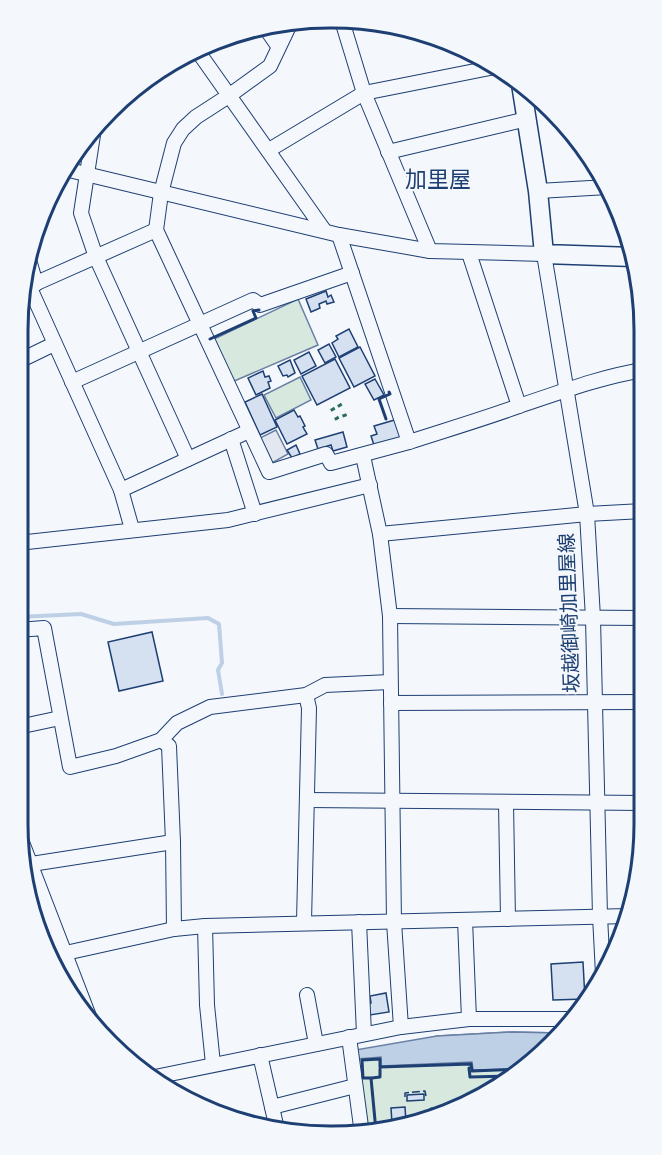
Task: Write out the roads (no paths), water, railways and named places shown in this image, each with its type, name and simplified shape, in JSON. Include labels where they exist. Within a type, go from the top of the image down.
[{"type":"main road","name":"坂越御崎加里屋線","points":[[523,98],[538,191],[544,254]]},
{"type":"main road","points":[[544,254],[624,257]]},
{"type":"street","points":[[344,29],[364,93],[430,251]]},
{"type":"street","points":[[286,32],[270,66],[196,117],[183,129],[174,143],[161,193],[156,230],[269,472],[326,454],[331,463],[363,456],[567,389],[612,375],[634,371]]},
{"type":"street","points":[[270,35],[278,46]]},
{"type":"street","points":[[203,57],[324,230]]},
{"type":"street","points":[[269,150],[364,93],[483,69]]},
{"type":"street","points":[[388,152],[527,119]]},
{"type":"street","points":[[91,147],[81,213],[96,257],[188,459]]},
{"type":"street","points":[[74,171],[339,235],[430,251],[544,254]]},
{"type":"street","points":[[538,191],[597,188]]},
{"type":"street","points":[[32,285],[156,230]]},
{"type":"street","points":[[339,235],[410,442]]},
{"type":"street","points":[[469,253],[519,406]]},
{"type":"street","name":"坂越御崎加里屋線","points":[[544,254],[587,514],[596,702],[602,958]]},
{"type":"street","points":[[72,382],[253,300],[260,305],[352,273]]},
{"type":"street","points":[[31,291],[121,490],[132,529]]},
{"type":"street","points":[[28,357],[54,344]]},
{"type":"street","points":[[121,490],[249,431]]},
{"type":"street","points":[[231,439],[255,514]]},
{"type":"street","points":[[363,456],[380,534],[390,616],[394,921],[401,1027]]},
{"type":"street","points":[[28,542],[228,520],[370,485]]},
{"type":"street","points":[[380,534],[634,511]]},
{"type":"street","points":[[390,616],[634,618]]},
{"type":"street","points":[[28,629],[44,628],[70,767],[116,756],[161,740],[177,723],[210,707],[306,695],[325,685],[390,682]]},
{"type":"street","points":[[304,922],[309,708],[306,695]]},
{"type":"street","points":[[392,703],[634,702]]},
{"type":"street","points":[[28,724],[60,718]]},
{"type":"street","points":[[161,740],[169,746],[174,929]]},
{"type":"street","points":[[307,801],[634,803]]},
{"type":"street","points":[[506,803],[508,919]]},
{"type":"street","points":[[31,864],[173,842]]},
{"type":"street","points":[[34,882],[56,949]]},
{"type":"street","points":[[59,955],[174,929],[205,926],[619,916]]},
{"type":"street","points":[[465,920],[468,1018]]},
{"type":"street","points":[[359,922],[364,1034]]},
{"type":"street","points":[[205,926],[207,1005],[213,1064]]},
{"type":"street","points":[[307,995],[316,1044]]},
{"type":"street","points":[[162,1075],[401,1027],[468,1018],[562,1019]]},
{"type":"street","points":[[349,1037],[361,1125]]},
{"type":"street","points":[[260,1055],[276,1122]]},
{"type":"street","points":[[272,1107],[355,1086]]},
{"type":"water","points":[[512,1032],[549,1033],[508,1069],[473,1070],[472,1062],[381,1066],[381,1057],[357,1059],[355,1050],[437,1036]]},
{"type":"waterway","points":[[28,617],[81,614],[114,624],[208,618],[219,624],[222,663],[218,670],[222,694]]},
{"type":"district","name":"加里屋","points":[[438,179]]}]
